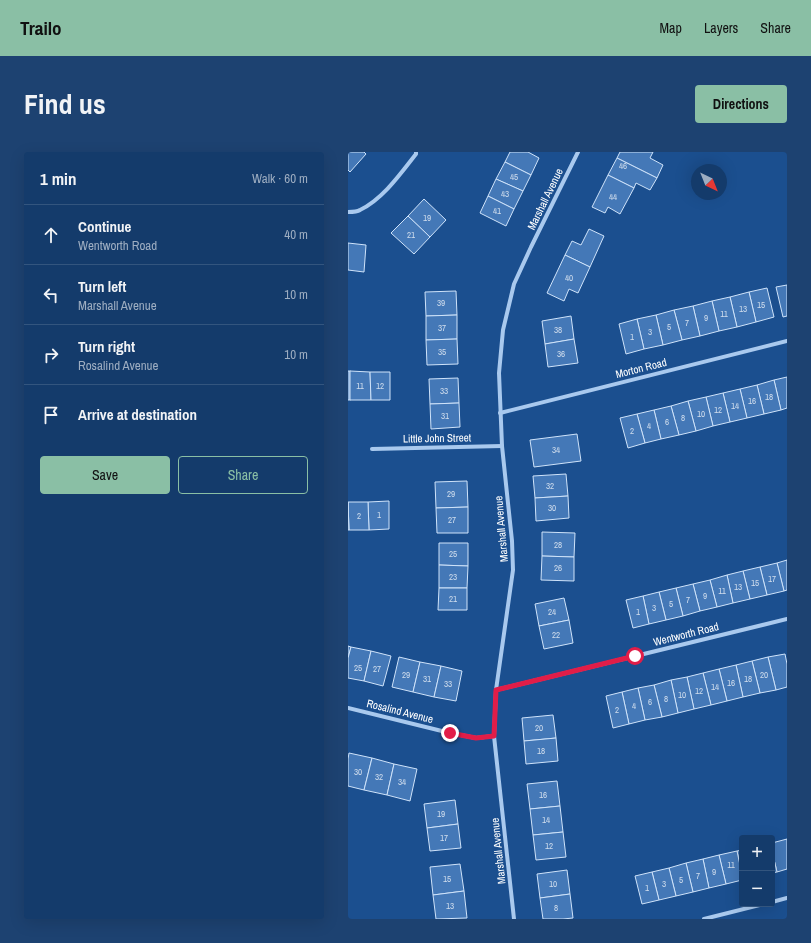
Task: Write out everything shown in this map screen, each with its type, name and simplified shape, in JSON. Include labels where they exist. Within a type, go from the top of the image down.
[{"type":"street","points":[[348,212],[359,211],[377,199],[398,176],[416,152]]},
{"type":"street","name":"Marshall Avenue","points":[[514,919],[494,736],[496,690],[513,570],[512,541],[502,446],[499,373],[503,330],[514,284],[578,152]]},
{"type":"street","name":"Morton Road","points":[[500,412],[787,341]]},
{"type":"street","name":"Little John Street","points":[[372,449],[502,446]]},
{"type":"street","name":"Wentworth Road","points":[[496,690],[787,619]]},
{"type":"street","name":"Rosalind Avenue","points":[[348,708],[476,738],[494,736]]},
{"type":"street","points":[[775,901],[787,898]]},
{"type":"street","points":[[704,919],[752,907]]},
{"type":"building","points":[[348,152],[364,152],[366,154],[350,172],[348,170]]},
{"type":"building","points":[[510,152],[528,152],[539,158],[531,175],[505,162]]},
{"type":"building","points":[[620,152],[653,152],[650,158],[663,165],[657,178],[617,158]]},
{"type":"building","points":[[617,158],[657,178],[650,190],[636,183],[634,188],[608,175]]},
{"type":"building","points":[[505,162],[531,175],[523,191],[496,179]]},
{"type":"building","points":[[608,175],[634,188],[620,214],[608,207],[605,213],[592,207]]},
{"type":"building","points":[[496,179],[523,191],[514,209],[488,196]]},
{"type":"building","points":[[488,196],[514,209],[506,226],[480,213]]},
{"type":"building","points":[[424,199],[446,220],[430,237],[408,216]]},
{"type":"building","points":[[408,216],[430,237],[414,254],[391,233]]},
{"type":"building","points":[[589,229],[604,236],[590,267],[565,255],[572,241],[581,245]]},
{"type":"building","points":[[348,243],[366,245],[364,272],[348,270]]},
{"type":"building","points":[[565,255],[590,267],[578,293],[569,289],[564,301],[547,293]]},
{"type":"building","points":[[787,285],[787,316],[783,317],[776,287]]},
{"type":"building","points":[[767,288],[774,317],[756,322],[749,292]]},
{"type":"building","points":[[456,291],[457,315],[426,316],[425,292]]},
{"type":"building","points":[[749,292],[756,322],[737,327],[730,297]]},
{"type":"building","points":[[730,297],[737,327],[719,331],[712,301]]},
{"type":"building","points":[[712,301],[719,331],[700,336],[693,306]]},
{"type":"building","points":[[693,306],[700,336],[682,340],[674,310]]},
{"type":"building","points":[[674,310],[682,340],[663,345],[656,315]]},
{"type":"building","points":[[457,315],[457,339],[426,340],[426,316]]},
{"type":"building","points":[[656,315],[663,345],[644,349],[637,319]]},
{"type":"building","points":[[571,316],[574,339],[545,344],[542,321]]},
{"type":"building","points":[[637,319],[644,349],[626,354],[619,324]]},
{"type":"building","points":[[457,339],[458,364],[427,365],[426,340]]},
{"type":"building","points":[[574,339],[578,363],[548,367],[545,344]]},
{"type":"building","points":[[348,371],[350,371],[350,400],[348,400]]},
{"type":"building","points":[[350,371],[370,372],[371,400],[350,400]]},
{"type":"building","points":[[370,372],[390,372],[390,400],[371,400]]},
{"type":"building","points":[[787,377],[787,408],[781,410],[774,380]]},
{"type":"building","points":[[458,378],[459,403],[430,404],[429,379]]},
{"type":"building","points":[[774,380],[781,410],[764,414],[757,385]]},
{"type":"building","points":[[757,385],[764,414],[747,418],[740,389]]},
{"type":"building","points":[[740,389],[747,418],[730,422],[723,393]]},
{"type":"building","points":[[723,393],[730,422],[713,426],[706,397]]},
{"type":"building","points":[[706,397],[713,426],[696,431],[688,401]]},
{"type":"building","points":[[688,401],[696,431],[679,435],[671,406]]},
{"type":"building","points":[[459,403],[460,427],[431,429],[430,404]]},
{"type":"building","points":[[671,406],[679,435],[661,439],[654,410]]},
{"type":"building","points":[[654,410],[661,439],[645,443],[637,414]]},
{"type":"building","points":[[637,414],[645,443],[628,448],[620,418]]},
{"type":"building","points":[[577,434],[581,461],[534,467],[530,440]]},
{"type":"building","points":[[566,474],[568,496],[535,498],[533,476]]},
{"type":"building","points":[[467,481],[468,507],[436,508],[435,482]]},
{"type":"building","points":[[568,496],[569,518],[536,521],[535,498]]},
{"type":"building","points":[[389,501],[389,529],[369,530],[368,502]]},
{"type":"building","points":[[348,502],[368,502],[369,530],[349,530]]},
{"type":"building","points":[[348,502],[349,530],[348,530]]},
{"type":"building","points":[[468,507],[468,533],[437,533],[436,508]]},
{"type":"building","points":[[542,532],[575,533],[574,557],[542,556]]},
{"type":"building","points":[[439,543],[468,543],[468,566],[439,565]]},
{"type":"building","points":[[542,556],[574,557],[574,581],[541,580]]},
{"type":"building","points":[[787,560],[787,590],[784,591],[777,563]]},
{"type":"building","points":[[777,563],[784,591],[767,595],[760,567]]},
{"type":"building","points":[[439,565],[468,566],[467,588],[439,588]]},
{"type":"building","points":[[760,567],[767,595],[750,599],[743,571]]},
{"type":"building","points":[[743,571],[750,599],[733,603],[727,575]]},
{"type":"building","points":[[727,575],[733,603],[717,607],[710,580]]},
{"type":"building","points":[[710,580],[717,607],[700,611],[693,584]]},
{"type":"building","points":[[693,584],[700,611],[683,616],[676,588]]},
{"type":"building","points":[[439,588],[467,588],[467,610],[438,610]]},
{"type":"building","points":[[676,588],[683,616],[666,620],[659,592]]},
{"type":"building","points":[[659,592],[666,620],[649,624],[643,596]]},
{"type":"building","points":[[643,596],[649,624],[633,628],[626,600]]},
{"type":"building","points":[[564,598],[569,620],[539,626],[535,604]]},
{"type":"building","points":[[569,620],[573,643],[544,649],[539,626]]},
{"type":"building","points":[[348,646],[351,647],[348,658]]},
{"type":"building","points":[[351,647],[371,651],[364,681],[348,678],[348,658]]},
{"type":"building","points":[[371,651],[391,656],[383,686],[364,681]]},
{"type":"building","points":[[785,654],[787,664],[787,687],[776,690],[768,657]]},
{"type":"building","points":[[399,657],[420,662],[413,692],[392,687]]},
{"type":"building","points":[[768,657],[776,690],[760,693],[752,661]]},
{"type":"building","points":[[752,661],[760,693],[743,697],[736,665]]},
{"type":"building","points":[[420,662],[441,666],[434,697],[413,692]]},
{"type":"building","points":[[736,665],[743,697],[727,701],[719,669]]},
{"type":"building","points":[[441,666],[462,671],[456,701],[434,697]]},
{"type":"building","points":[[719,669],[727,701],[711,705],[703,673]]},
{"type":"building","points":[[703,673],[711,705],[694,709],[687,677]]},
{"type":"building","points":[[687,677],[694,709],[678,713],[671,680]]},
{"type":"building","points":[[671,680],[678,713],[662,717],[654,685]]},
{"type":"building","points":[[654,685],[662,717],[645,720],[638,688]]},
{"type":"building","points":[[638,688],[645,720],[629,724],[622,692]]},
{"type":"building","points":[[622,692],[629,724],[613,728],[606,696]]},
{"type":"building","points":[[553,715],[556,738],[524,741],[522,718]]},
{"type":"building","points":[[556,738],[558,761],[526,764],[524,741]]},
{"type":"building","points":[[349,753],[372,758],[364,790],[348,786]]},
{"type":"building","points":[[372,758],[394,764],[387,795],[364,790]]},
{"type":"building","points":[[394,764],[417,769],[410,801],[387,795]]},
{"type":"building","points":[[557,781],[560,806],[530,809],[527,784]]},
{"type":"building","points":[[455,800],[458,824],[427,828],[424,804]]},
{"type":"building","points":[[560,806],[563,832],[533,835],[530,809]]},
{"type":"building","points":[[458,824],[461,848],[430,851],[427,828]]},
{"type":"building","points":[[563,832],[566,857],[536,860],[533,835]]},
{"type":"building","points":[[787,839],[787,869],[777,872],[775,864],[775,842]]},
{"type":"building","points":[[737,851],[739,861],[739,881],[726,884],[719,855]]},
{"type":"building","points":[[719,855],[726,884],[709,888],[703,859]]},
{"type":"building","points":[[703,859],[709,888],[693,892],[686,863]]},
{"type":"building","points":[[686,863],[693,892],[676,896],[669,868]]},
{"type":"building","points":[[460,864],[464,891],[433,895],[430,867]]},
{"type":"building","points":[[669,868],[676,896],[659,900],[652,872]]},
{"type":"building","points":[[567,870],[570,894],[540,898],[537,874]]},
{"type":"building","points":[[652,872],[659,900],[642,904],[635,876]]},
{"type":"building","points":[[464,891],[467,918],[436,919],[433,895]]},
{"type":"building","points":[[570,894],[573,918],[543,919],[540,898]]},
{"type":"route","points":[[450,733],[476,738],[494,736],[496,690],[635,656]]}]
